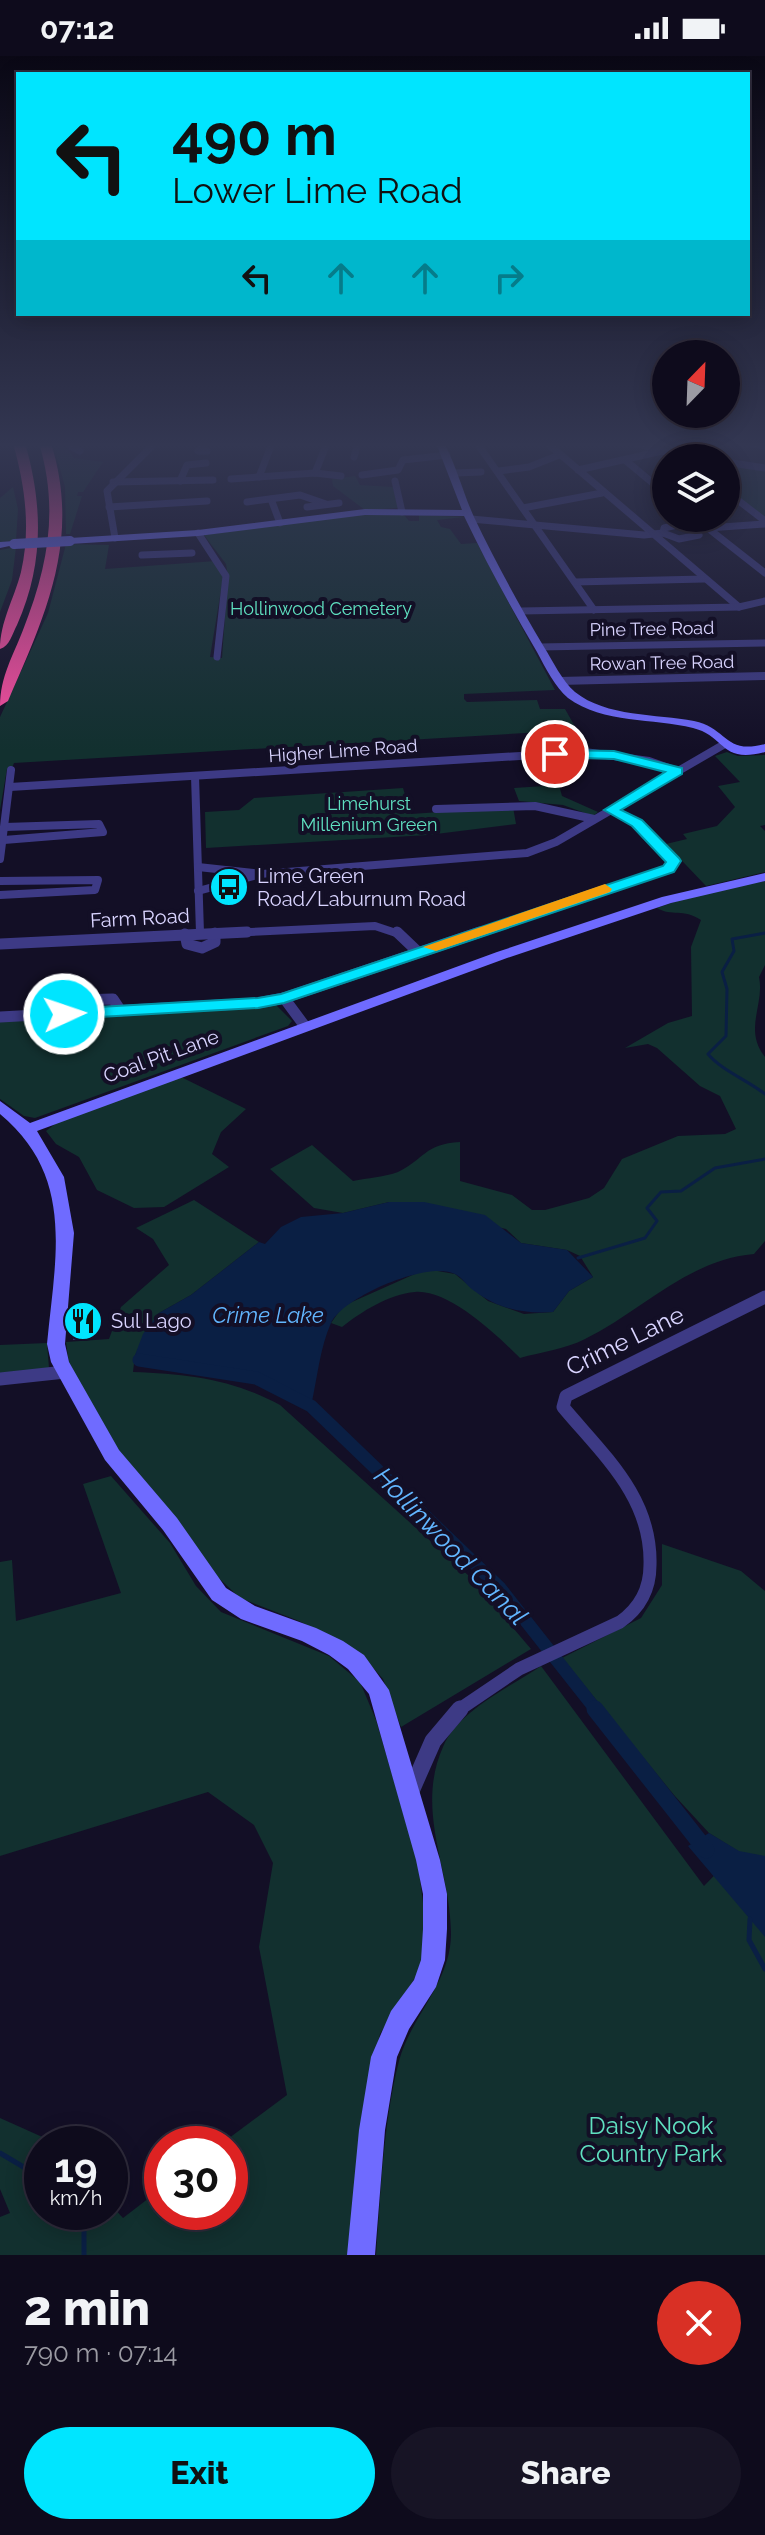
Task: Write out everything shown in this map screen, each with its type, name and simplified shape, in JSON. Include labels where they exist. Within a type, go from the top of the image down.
[{"type":"highway","points":[[0,645],[14,618],[33,546]]},
{"type":"highway","points":[[0,701],[39,615],[52,546]]},
{"type":"street","points":[[140,546],[141,558],[176,551],[192,553]]},
{"type":"street","points":[[206,546],[226,576],[217,657]]},
{"type":"street","points":[[485,546],[566,691],[595,706],[647,719],[704,727],[723,745],[747,752],[765,748]]},
{"type":"street","points":[[549,546],[594,610]]},
{"type":"street","points":[[670,546],[739,607]]},
{"type":"street","points":[[728,546],[765,573]]},
{"type":"street","points":[[575,582],[704,579]]},
{"type":"street","points":[[521,611],[739,607],[765,601]]},
{"type":"street","name":"Pine Tree Road","points":[[539,647],[765,643]]},
{"type":"street","name":"Rowan Tree Road","points":[[559,681],[765,676]]},
{"type":"street","points":[[198,867],[262,874],[508,857],[556,842],[723,745]]},
{"type":"street","name":"Higher Lime Road","points":[[10,787],[585,752],[637,759],[677,771]]},
{"type":"street","points":[[0,859],[11,770]]},
{"type":"street","points":[[195,776],[200,933]]},
{"type":"street","points":[[436,809],[524,804],[594,819]]},
{"type":"street","points":[[0,1017],[64,1014],[64,1008],[73,1001],[99,999],[113,999],[120,1004],[121,1011],[258,1003],[284,998],[668,869],[674,861],[637,823],[611,810]]},
{"type":"street","points":[[4,840],[100,835],[103,832],[99,824],[5,827]]},
{"type":"street","points":[[198,891],[262,874]]},
{"type":"street","name":"Coal Pit Lane","points":[[28,1129],[304,1025],[667,900],[765,877]]},
{"type":"street","points":[[0,881],[98,880],[95,890],[0,895]]},
{"type":"street","name":"Farm Road","points":[[0,944],[375,926],[397,932],[418,952]]},
{"type":"street","points":[[185,934],[187,944],[198,948],[212,944],[215,933]]},
{"type":"street","points":[[284,998],[304,1025]]},
{"type":"street","points":[[0,1106],[28,1129],[48,1158],[62,1201],[66,1233],[56,1344],[65,1372],[112,1455],[170,1524],[219,1594],[248,1613],[309,1634],[336,1648],[368,1675],[378,1690],[435,1894],[433,1960],[424,1987],[400,2020],[384,2057],[372,2130],[361,2255]]},
{"type":"street","name":"Crime Lane","points":[[409,1794],[421,1764],[444,1724],[496,1682],[533,1659],[612,1626],[633,1612],[651,1578],[649,1543],[635,1497],[563,1407],[566,1396],[765,1297]]},
{"type":"street","points":[[0,1379],[65,1372]]},
{"type":"green space","name":"Hollinwood Cemetery","points":[[66,546],[109,546],[105,569],[216,561],[223,578],[210,657],[222,658],[228,576],[226,564],[212,546],[478,546],[555,690],[464,694],[464,699],[467,702],[537,700],[540,709],[565,709],[577,730],[14,763],[12,768],[7,769],[0,810],[0,717],[48,613]]},
{"type":"green space","points":[[16,547],[12,580],[0,612],[0,550]]},
{"type":"green space","points":[[727,752],[738,756],[765,755],[765,825],[760,826],[765,831],[765,872],[706,886],[666,844],[687,839],[683,834],[717,826],[735,807],[718,786],[740,782],[715,756]]},
{"type":"green space","points":[[559,785],[562,796],[598,812],[593,816],[563,805],[519,801],[514,788]]},
{"type":"green space","name":"Limehurst Millenium Green","points":[[403,788],[411,814],[513,807],[516,824],[428,835],[206,848],[205,812],[239,810],[254,798]]},
{"type":"green space","points":[[765,881],[765,965],[759,977],[755,1027],[759,1047],[765,1057],[765,1241],[754,1254],[730,1258],[686,1276],[606,1328],[578,1342],[520,1358],[472,1316],[443,1298],[428,1293],[405,1293],[385,1300],[342,1327],[331,1323],[343,1306],[426,1269],[455,1274],[488,1301],[524,1314],[553,1312],[569,1291],[593,1277],[580,1256],[567,1250],[521,1243],[506,1229],[389,1202],[343,1213],[314,1208],[270,1169],[312,1145],[353,1181],[398,1172],[432,1149],[460,1142],[460,1181],[512,1195],[532,1210],[545,1210],[589,1198],[604,1188],[622,1159],[678,1136],[725,1134],[736,1129],[720,1096],[700,1086],[657,1048],[648,1044],[625,1048],[668,1023],[692,1016],[691,947],[701,920],[689,914],[657,908],[700,893]]},
{"type":"green space","points":[[274,1003],[292,1021],[288,1026],[35,1118],[24,1116],[0,1099],[0,1020]]},
{"type":"green space","points":[[179,1076],[246,1109],[221,1132],[212,1154],[229,1167],[164,1207],[134,1208],[97,1190],[79,1157],[56,1144],[46,1131],[59,1121]]},
{"type":"green space","points":[[194,1200],[259,1242],[191,1295],[159,1313],[135,1355],[133,1372],[172,1374],[227,1384],[280,1405],[469,1576],[531,1649],[401,1727],[383,1679],[358,1651],[299,1621],[240,1598],[207,1567],[135,1478],[70,1371],[66,1342],[109,1339],[121,1307],[169,1265],[153,1239],[136,1228]]},
{"type":"green space","points":[[47,1343],[49,1368],[0,1375],[0,1345]]},
{"type":"green space","points":[[111,1476],[170,1543],[196,1586],[221,1612],[329,1656],[360,1682],[376,1720],[418,1863],[426,1927],[423,1965],[380,2034],[370,2075],[348,2255],[0,2255],[0,2217],[10,2213],[0,2189],[0,2118],[24,2129],[24,2230],[128,2230],[128,2214],[144,2202],[144,2230],[248,2230],[248,2126],[245,2126],[287,2095],[259,1947],[273,1863],[254,1825],[208,1792],[0,1856],[0,1562],[12,1560],[16,1621],[121,1593],[83,1484]]},
{"type":"green space","name":"Daisy Nook Country Park","points":[[662,1544],[741,1571],[765,1591],[765,2255],[376,2255],[386,2133],[399,2061],[412,2029],[438,1982],[450,1950],[449,1908],[436,1839],[432,1793],[435,1770],[443,1747],[460,1722],[486,1701],[541,1666],[704,1886],[738,1851],[709,1833],[674,1795],[562,1658],[641,1618],[662,1585]]},
{"type":"water","name":"Crime Lake","points":[[389,1202],[424,1202],[485,1215],[521,1243],[567,1250],[593,1277],[569,1291],[553,1312],[521,1311],[501,1306],[473,1290],[458,1275],[442,1271],[407,1276],[368,1292],[352,1302],[331,1323],[321,1353],[311,1406],[256,1378],[139,1360],[135,1355],[143,1334],[159,1313],[191,1295],[259,1242],[265,1244],[281,1227],[301,1217],[343,1213]]},
{"type":"water","points":[[709,1833],[739,1851],[765,1856],[765,1937],[688,1846]]},
{"type":"building","name":"Sul Lago","points":[[91,1311],[90,1338],[74,1339],[75,1312]]},
{"type":"waterway","points":[[759,934],[765,933],[732,939],[734,951],[722,972],[727,989],[726,1036],[708,1054],[765,1094]]},
{"type":"waterway","points":[[578,1258],[645,1238],[657,1221],[647,1208],[661,1192],[681,1191],[715,1168],[765,1159]]},
{"type":"waterway","name":"Hollinwood Canal","points":[[139,1360],[256,1378],[311,1406],[500,1588],[597,1711]]},
{"type":"waterway","name":"Hollinwood Canal","points":[[595,1709],[706,1850]]},
{"type":"waterway","points":[[750,1919],[749,1940],[765,1969]]},
{"type":"waterway","points":[[0,2153],[24,2167]]},
{"type":"waterway","points":[[84,2230],[84,2255]]},
{"type":"slow traffic","points":[[431,947],[605,889]]},
{"type":"place","name":"Lime Green Road/Laburnum Road","points":[[229,887]]},
{"type":"place","name":"Sul Lago","points":[[83,1321]]},
{"type":"route","points":[[64,1014],[258,1003],[284,998],[668,869],[674,861],[637,823],[611,810],[677,771],[649,761],[614,755],[585,752],[555,754]]}]
